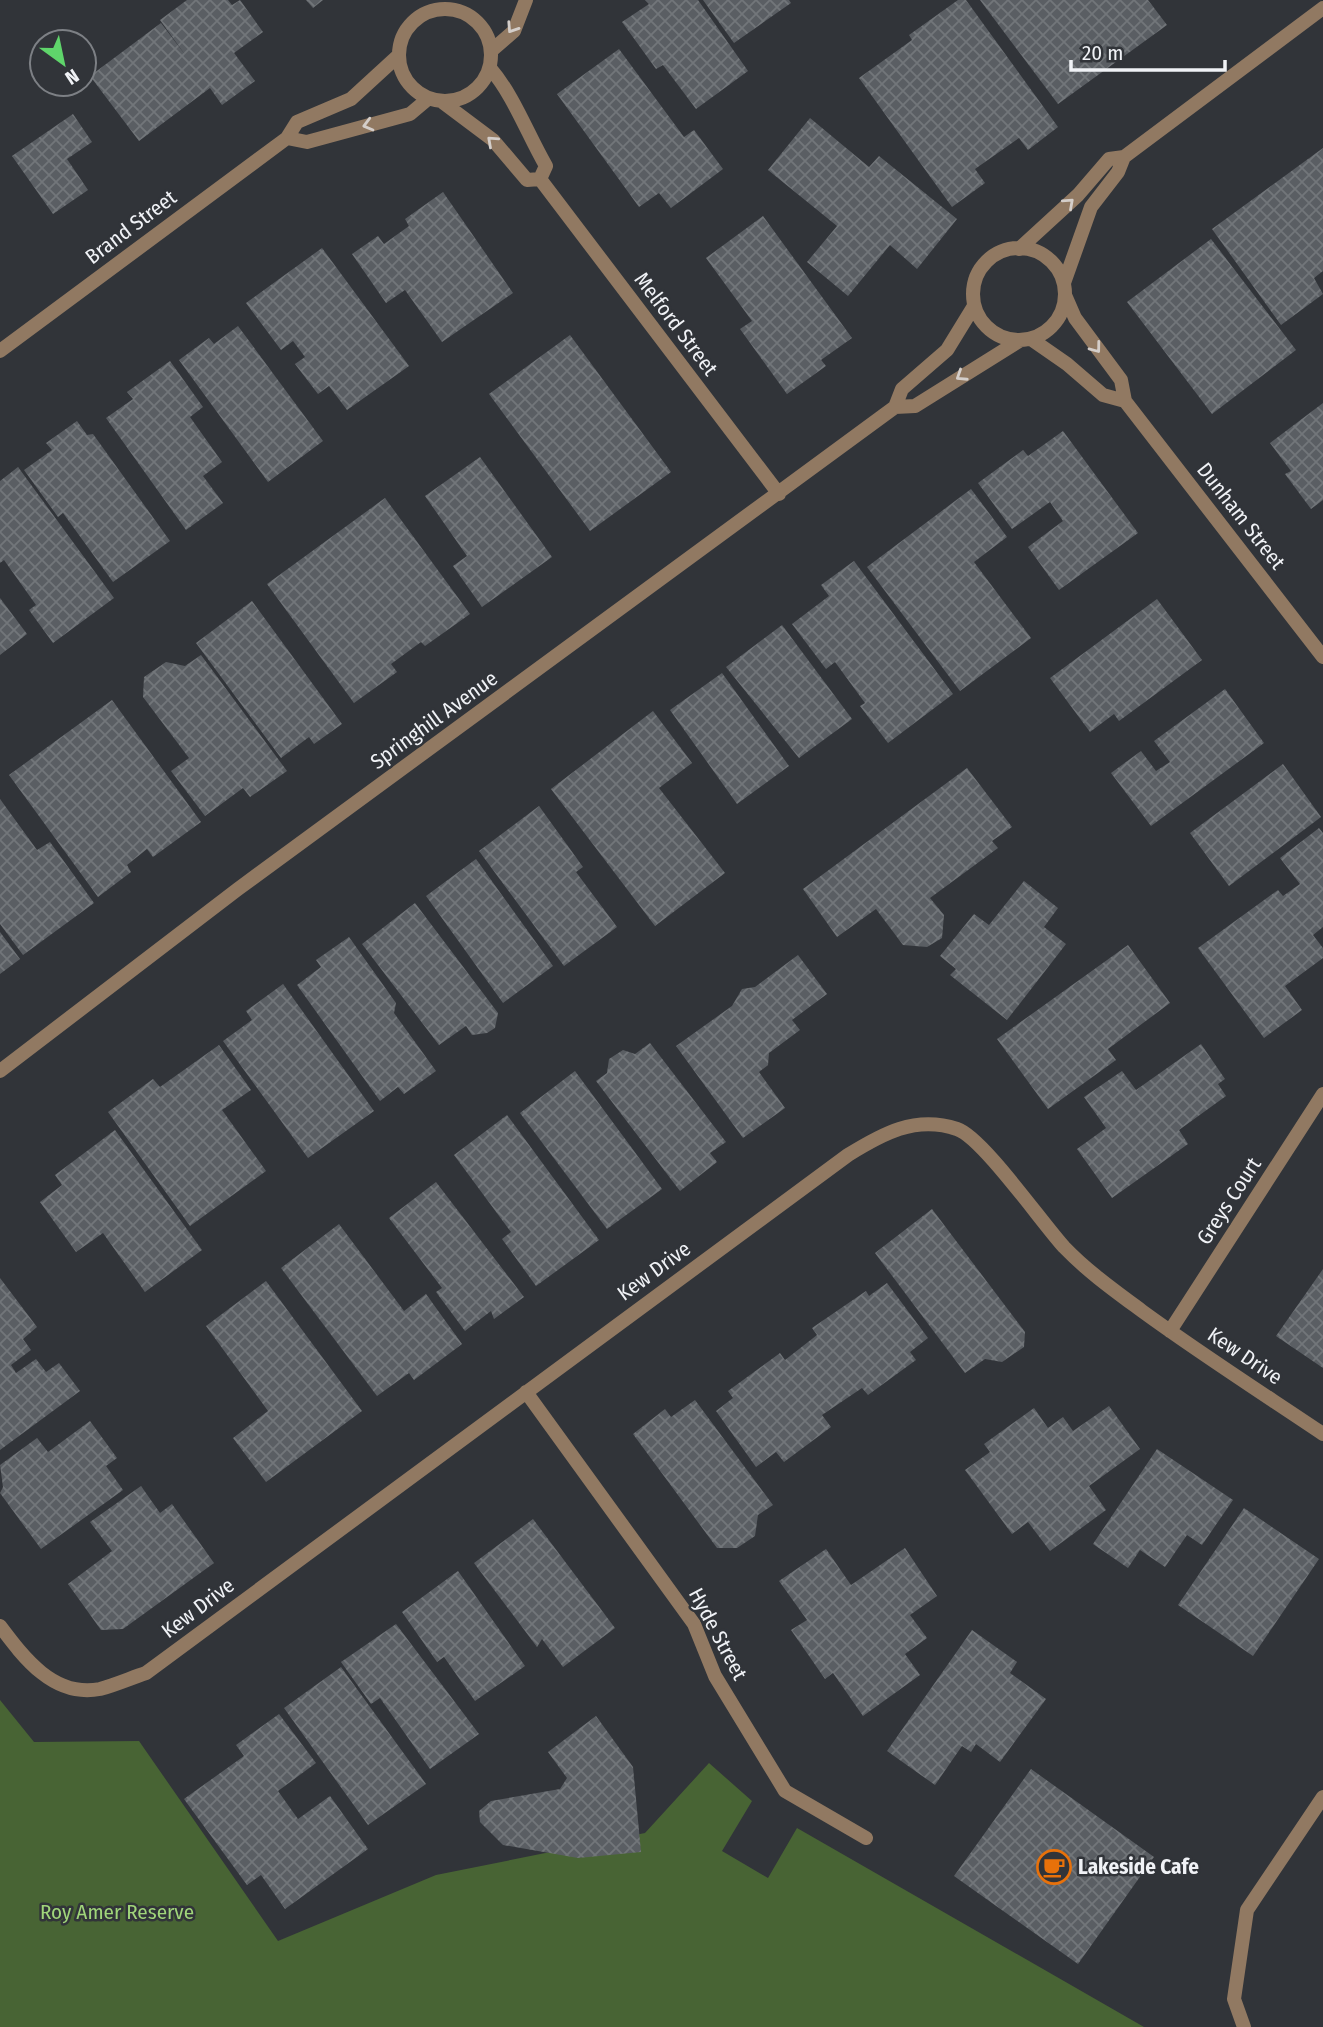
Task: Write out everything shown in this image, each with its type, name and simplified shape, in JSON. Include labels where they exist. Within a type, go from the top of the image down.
[{"type":"street","points":[[491,51],[514,31],[526,0]]},
{"type":"street","points":[[458,5],[483,29],[491,51],[490,68],[482,82],[470,93],[457,100],[435,99],[420,93],[405,76],[399,55],[401,42],[416,20],[427,13],[458,5]]},
{"type":"street","points":[[1019,248],[1078,195],[1109,159],[1124,157],[1323,8]]},
{"type":"street","name":"Brand Street","points":[[0,351],[287,138],[297,122],[351,99],[399,55]]},
{"type":"street","name":"Melford Street","points":[[490,68],[507,89],[545,166],[540,179]]},
{"type":"street","points":[[287,138],[307,142],[410,114],[435,99]]},
{"type":"street","name":"Melford Street","points":[[435,99],[493,140],[527,180],[540,179]]},
{"type":"street","points":[[1064,289],[1052,262],[1031,250],[1005,250],[983,266],[976,278],[974,306],[991,331],[1004,338],[1025,340],[1042,334],[1059,318],[1064,289],[1091,207],[1118,172],[1124,157]]},
{"type":"street","name":"Melford Street","points":[[540,179],[779,494]]},
{"type":"street","name":"Dunham Street","points":[[1064,289],[1075,318],[1121,380],[1125,401],[1323,657]]},
{"type":"street","name":"Springhill Avenue","points":[[0,1071],[238,889],[895,407],[902,389],[947,350],[974,306]]},
{"type":"street","name":"Dunham Street","points":[[1025,340],[1067,364],[1103,395],[1125,401]]},
{"type":"street","name":"Springhill Avenue","points":[[895,407],[915,406],[1025,340]]},
{"type":"street","name":"Greys Court","points":[[1170,1331],[1323,1094]]},
{"type":"street","name":"Kew Drive","points":[[0,1626],[28,1664],[61,1686],[97,1689],[146,1673],[848,1155],[887,1131],[918,1123],[959,1129],[987,1154],[1065,1247],[1104,1283],[1323,1434]]},
{"type":"street","name":"Hyde Street","points":[[526,1392],[694,1624],[715,1676],[785,1791],[866,1838]]},
{"type":"street","points":[[1244,2027],[1234,1999],[1247,1910],[1323,1797]]},
{"type":"green space","name":"Roy Amer Reserve","points":[[0,1700],[34,1742],[139,1741],[278,1941],[436,1875],[645,1833],[709,1763],[752,1801],[722,1851],[768,1878],[797,1828],[1144,2027],[0,2027]]},
{"type":"building","points":[[187,0],[228,0],[232,5],[240,0],[263,32],[234,53],[255,81],[222,105],[210,88],[139,141],[98,87],[98,70],[161,23],[186,56],[160,20]]},
{"type":"building","points":[[306,0],[323,0],[313,8]]},
{"type":"building","points":[[645,0],[698,0],[748,71],[696,109],[663,65],[656,69],[622,22],[649,4]]},
{"type":"building","points":[[703,0],[789,0],[791,3],[734,43]]},
{"type":"building","points":[[958,0],[966,0],[1058,127],[1028,150],[1019,138],[975,169],[985,183],[952,207],[859,78],[912,40],[909,35]]},
{"type":"building","points":[[980,0],[1148,0],[1167,25],[1058,104]]},
{"type":"building","points":[[619,49],[684,137],[694,130],[723,169],[671,208],[659,193],[639,207],[557,94]]},
{"type":"building","points":[[73,114],[92,142],[67,159],[88,190],[53,214],[12,156]]},
{"type":"building","points":[[810,118],[869,167],[879,156],[957,219],[917,269],[890,245],[848,296],[807,262],[837,226],[768,170]]},
{"type":"building","points":[[1323,148],[1323,271],[1314,278],[1323,294],[1281,325],[1212,229]]},
{"type":"building","points":[[443,192],[513,293],[442,342],[405,290],[386,303],[352,254],[378,236],[384,244],[409,226],[405,219]]},
{"type":"building","points":[[763,216],[852,338],[821,360],[826,366],[787,394],[740,329],[752,321],[706,258]]},
{"type":"building","points":[[1211,239],[1296,350],[1212,414],[1127,302]]},
{"type":"building","points":[[322,248],[409,366],[347,410],[329,386],[318,394],[295,364],[305,357],[293,341],[281,350],[246,303]]},
{"type":"building","points":[[238,326],[323,441],[268,482],[179,360],[209,338],[214,344]]},
{"type":"building","points":[[570,335],[671,472],[590,531],[489,394]]},
{"type":"building","points":[[170,361],[203,407],[190,417],[222,462],[203,476],[223,503],[186,530],[106,418],[133,399],[127,392]]},
{"type":"building","points":[[1323,403],[1323,500],[1311,509],[1285,474],[1291,471],[1270,443]]},
{"type":"building","points":[[77,421],[87,435],[93,434],[170,541],[113,582],[63,513],[58,517],[24,470],[52,450],[46,443]]},
{"type":"building","points":[[1063,431],[1138,533],[1059,590],[1028,547],[1063,521],[1050,502],[1012,529],[978,483],[1023,450],[1028,456]]},
{"type":"building","points":[[480,457],[552,557],[482,607],[453,566],[467,556],[425,496]]},
{"type":"building","points":[[18,467],[114,598],[53,643],[29,610],[36,605],[4,560],[0,563],[0,481]]},
{"type":"building","points":[[971,489],[1007,537],[974,562],[1031,638],[960,691],[867,567]]},
{"type":"building","points":[[385,498],[470,614],[425,646],[421,642],[391,664],[397,672],[354,703],[267,584]]},
{"type":"building","points":[[854,561],[953,694],[888,743],[860,706],[865,703],[835,662],[826,669],[792,624],[829,596],[821,585]]},
{"type":"building","points":[[0,598],[27,634],[0,655]]},
{"type":"building","points":[[1157,599],[1202,660],[1119,721],[1114,714],[1090,732],[1050,678]]},
{"type":"building","points":[[252,601],[342,724],[314,744],[309,737],[281,758],[196,643]]},
{"type":"building","points":[[782,625],[852,719],[799,758],[726,667]]},
{"type":"building","points":[[201,655],[287,771],[250,797],[243,788],[205,816],[171,771],[189,758],[143,697],[144,677],[166,662],[185,666]]},
{"type":"building","points":[[722,673],[789,766],[737,804],[670,710]]},
{"type":"building","points":[[1225,689],[1264,743],[1151,826],[1111,773],[1141,751],[1156,771],[1170,762],[1154,741]]},
{"type":"building","points":[[112,700],[201,822],[153,857],[147,849],[127,865],[131,872],[98,897],[9,775]]},
{"type":"building","points":[[653,711],[692,763],[659,788],[725,873],[655,926],[551,789]]},
{"type":"building","points":[[1283,764],[1321,817],[1229,886],[1190,833]]},
{"type":"building","points":[[967,768],[1012,827],[992,841],[998,848],[930,898],[944,915],[942,938],[927,947],[903,945],[876,909],[837,937],[803,889]]},
{"type":"building","points":[[0,799],[37,850],[50,842],[94,903],[23,955],[0,924]]},
{"type":"building","points":[[539,806],[583,867],[576,872],[617,927],[564,966],[479,851]]},
{"type":"building","points":[[1319,828],[1323,833],[1323,927],[1313,935],[1323,948],[1323,958],[1285,986],[1302,1010],[1264,1038],[1198,948],[1278,890],[1283,896],[1300,884],[1280,858]]},
{"type":"building","points":[[476,859],[553,966],[503,1003],[426,896]]},
{"type":"building","points":[[1024,881],[1058,908],[1044,927],[1066,944],[1007,1020],[950,975],[956,969],[940,956],[974,914],[989,925]]},
{"type":"building","points":[[415,903],[498,1013],[495,1028],[487,1033],[472,1035],[466,1026],[439,1045],[362,944]]},
{"type":"building","points":[[0,932],[20,959],[0,974]]},
{"type":"building","points":[[349,937],[396,1003],[394,1013],[436,1071],[404,1094],[398,1087],[380,1101],[297,985],[321,967],[316,960]]},
{"type":"building","points":[[1128,945],[1170,1003],[1108,1049],[1116,1060],[1048,1109],[997,1039]]},
{"type":"building","points":[[798,955],[827,994],[792,1020],[800,1030],[769,1053],[768,1065],[759,1072],[785,1108],[743,1138],[676,1046],[732,1006],[742,989],[755,987]]},
{"type":"building","points":[[283,984],[374,1111],[308,1158],[223,1041],[252,1020],[246,1011]]},
{"type":"building","points":[[650,1043],[726,1142],[710,1153],[717,1162],[680,1191],[596,1081],[607,1073],[609,1059],[623,1050],[635,1054]]},
{"type":"building","points":[[1201,1044],[1225,1079],[1218,1084],[1226,1096],[1179,1130],[1188,1144],[1112,1198],[1077,1149],[1106,1128],[1084,1097],[1122,1071],[1136,1090]]},
{"type":"building","points":[[219,1045],[251,1090],[222,1110],[266,1171],[190,1226],[108,1112],[153,1079],[160,1087]]},
{"type":"building","points":[[575,1071],[662,1189],[607,1229],[520,1113]]},
{"type":"building","points":[[507,1115],[599,1240],[536,1286],[502,1239],[511,1232],[454,1155]]},
{"type":"building","points":[[115,1130],[202,1250],[145,1292],[103,1233],[76,1252],[40,1202],[62,1185],[55,1175]]},
{"type":"building","points":[[436,1182],[524,1297],[494,1319],[491,1311],[465,1331],[436,1292],[442,1288],[389,1218]]},
{"type":"building","points":[[932,1209],[1025,1332],[1024,1347],[1002,1362],[985,1359],[965,1373],[875,1253]]},
{"type":"building","points":[[339,1224],[404,1311],[426,1294],[462,1344],[414,1380],[409,1373],[377,1396],[281,1268]]},
{"type":"building","points":[[1323,1269],[1323,1368],[1276,1336]]},
{"type":"building","points":[[0,1278],[37,1327],[23,1339],[31,1350],[11,1365],[16,1373],[36,1359],[46,1372],[59,1363],[80,1391],[0,1450]]},
{"type":"building","points":[[266,1281],[362,1411],[266,1482],[233,1438],[268,1411],[206,1326]]},
{"type":"building","points":[[887,1283],[928,1338],[910,1352],[916,1360],[868,1395],[862,1388],[822,1415],[831,1427],[784,1462],[776,1452],[756,1467],[716,1411],[733,1398],[728,1391],[780,1353],[785,1360],[817,1335],[812,1328],[866,1291],[869,1296]]},
{"type":"building","points":[[695,1400],[773,1505],[758,1515],[755,1536],[737,1548],[717,1548],[633,1434],[665,1409],[671,1417]]},
{"type":"building","points":[[1109,1406],[1140,1449],[1089,1486],[1106,1510],[1050,1551],[1028,1522],[1012,1534],[965,1470],[990,1452],[984,1444],[1034,1408],[1048,1428],[1063,1417],[1073,1431]]},
{"type":"building","points":[[90,1421],[117,1458],[106,1466],[123,1490],[41,1549],[0,1493],[3,1487],[0,1465],[37,1438],[48,1452]]},
{"type":"building","points":[[1157,1449],[1233,1500],[1202,1545],[1187,1535],[1165,1567],[1140,1550],[1128,1568],[1093,1544]]},
{"type":"building","points":[[141,1486],[160,1513],[172,1504],[214,1563],[123,1629],[101,1630],[68,1584],[112,1551],[90,1522]]},
{"type":"building","points":[[1244,1508],[1319,1559],[1253,1656],[1178,1605]]},
{"type":"building","points":[[533,1519],[615,1628],[563,1667],[542,1639],[537,1647],[474,1563]]},
{"type":"building","points":[[905,1548],[937,1596],[910,1615],[927,1638],[905,1654],[920,1675],[863,1716],[833,1673],[825,1679],[791,1630],[807,1620],[779,1581],[826,1549],[851,1585]]},
{"type":"building","points":[[458,1571],[525,1666],[475,1701],[444,1657],[437,1662],[402,1612]]},
{"type":"building","points":[[396,1624],[479,1734],[430,1769],[380,1698],[371,1704],[341,1662]]},
{"type":"building","points":[[972,1630],[1017,1662],[1010,1673],[1046,1699],[1000,1762],[976,1744],[971,1752],[962,1746],[935,1785],[887,1751]]},
{"type":"building","points":[[341,1667],[426,1784],[368,1825],[284,1708]]},
{"type":"building","points":[[279,1714],[316,1763],[278,1791],[298,1819],[330,1796],[368,1849],[285,1909],[261,1875],[247,1885],[184,1799],[244,1756],[236,1745]]},
{"type":"building","points":[[596,1716],[633,1767],[641,1852],[578,1858],[503,1845],[480,1822],[479,1811],[491,1801],[560,1789],[567,1778],[548,1752]]},
{"type":"building","name":"Lakeside Cafe","points":[[1031,1769],[1154,1857],[1078,1964],[954,1876]]},
{"type":"place","name":"Lakeside Cafe","points":[[1054,1867]]}]
